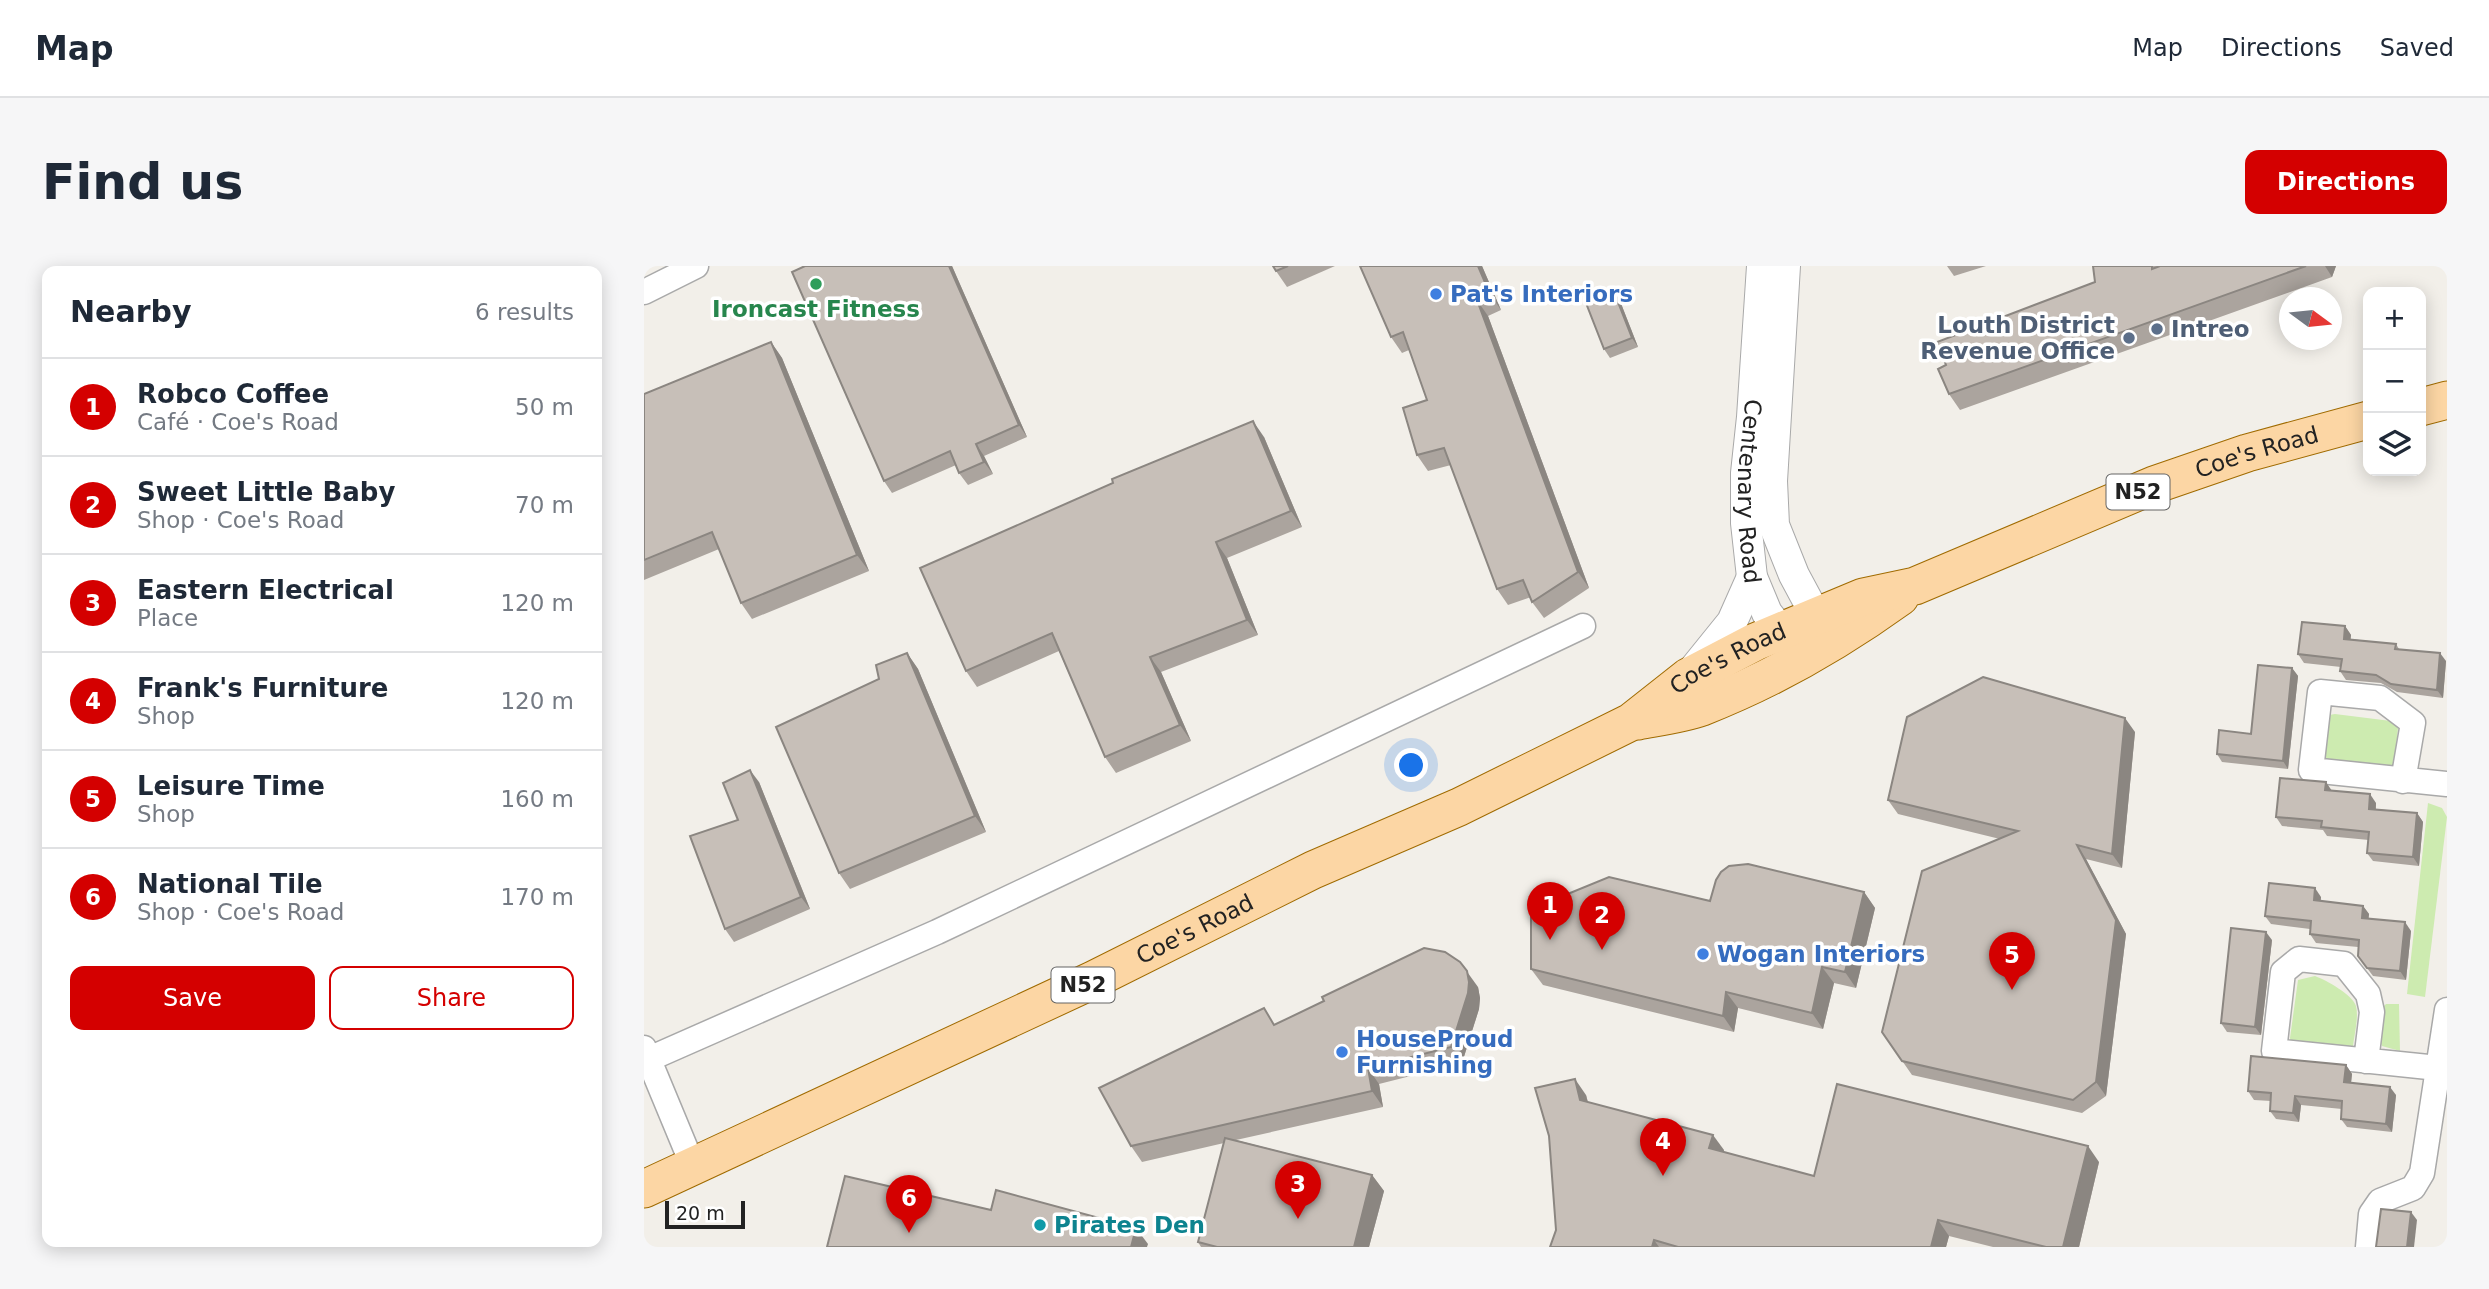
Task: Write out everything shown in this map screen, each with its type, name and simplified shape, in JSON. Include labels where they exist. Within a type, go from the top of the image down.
[{"type":"main road","points":[[2426,406],[2447,400]]},
{"type":"main road","name":"Coe's Road","points":[[1631,722],[1699,708],[1771,675],[1805,638],[1863,597],[1915,586],[2154,485],[2247,453],[2363,421]]},
{"type":"main road","name":"Coe's Road","points":[[644,1189],[1093,980],[1314,870],[1459,807],[1631,722],[1688,677],[1755,642],[1805,638]]},
{"type":"street","points":[[644,292],[696,266]]},
{"type":"street","name":"Centenary Road","points":[[1762,266],[1752,417],[1745,473],[1746,523],[1752,577],[1767,613],[1805,638]]},
{"type":"street","name":"Centenary Road","points":[[1785,266],[1772,481],[1774,525],[1794,575],[1805,638]]},
{"type":"street","points":[[1688,677],[1732,622],[1752,577]]},
{"type":"street","points":[[693,1166],[646,1054],[937,932],[1583,626]]},
{"type":"street","points":[[2403,781],[2413,723],[2380,698],[2320,692],[2311,770],[2403,781],[2447,784]]},
{"type":"street","points":[[2366,1060],[2372,1012],[2368,994],[2344,964],[2299,959],[2283,972],[2274,1051],[2438,1068]]},
{"type":"street","points":[[2368,1247],[2371,1214],[2380,1201],[2413,1188],[2423,1173],[2447,1010]]},
{"type":"green space","points":[[2329,715],[2391,721],[2398,728],[2394,766],[2391,771],[2328,767],[2319,755]]},
{"type":"green space","points":[[2428,803],[2442,808],[2447,817],[2425,997],[2407,994]]},
{"type":"green space","points":[[2315,976],[2338,988],[2354,1002],[2357,1016],[2353,1047],[2291,1043],[2298,980]]},
{"type":"green space","points":[[2386,1004],[2399,1004],[2400,1051],[2382,1046],[2378,1037],[2381,1009]]},
{"type":"building","points":[[805,266],[949,266],[1019,425],[976,444],[984,462],[959,473],[950,451],[884,481],[792,272]]},
{"type":"building","points":[[1273,266],[1288,266],[1276,271]]},
{"type":"building","points":[[1360,266],[1478,266],[1490,294],[1477,300],[1578,572],[1532,602],[1523,580],[1497,589],[1444,448],[1417,455],[1403,408],[1427,400],[1403,332],[1391,337]]},
{"type":"building","points":[[2093,266],[2152,266],[2152,269],[2160,266],[2306,266],[1949,394],[1938,369],[1946,365],[1937,342],[2095,282]]},
{"type":"building","points":[[1614,292],[1632,338],[1604,349],[1586,303]]},
{"type":"building","points":[[771,342],[857,555],[741,603],[712,532],[644,560],[644,394]]},
{"type":"building","points":[[1253,421],[1291,511],[1216,542],[1247,620],[1150,657],[1180,725],[1105,757],[1052,633],[966,671],[920,568],[1113,483],[1112,479]]},
{"type":"building","points":[[2302,622],[2345,626],[2344,639],[2396,644],[2395,649],[2440,653],[2437,690],[2391,684],[2376,675],[2340,671],[2342,659],[2298,654]]},
{"type":"building","points":[[907,653],[975,816],[839,873],[776,727],[879,679],[876,665]]},
{"type":"building","points":[[2258,665],[2292,668],[2283,761],[2217,754],[2219,730],[2251,734]]},
{"type":"building","points":[[1983,677],[2125,718],[2112,854],[2077,845],[2116,920],[2096,1082],[2073,1100],[1902,1061],[1882,1032],[1922,871],[2018,831],[1888,800],[1907,717]]},
{"type":"building","points":[[750,770],[801,897],[725,929],[690,836],[738,820],[723,783]]},
{"type":"building","points":[[2280,778],[2326,782],[2325,790],[2370,794],[2369,809],[2417,813],[2413,857],[2367,853],[2369,832],[2321,827],[2322,821],[2276,817]]},
{"type":"building","name":"Wogan Interiors","points":[[1748,864],[1864,892],[1845,972],[1822,967],[1812,1013],[1726,992],[1723,1016],[1531,969],[1531,909],[1609,877],[1710,901],[1721,872],[1729,866]]},
{"type":"building","points":[[2269,883],[2315,888],[2314,900],[2363,906],[2362,918],[2405,922],[2400,971],[2367,968],[2358,956],[2359,940],[2310,934],[2311,921],[2265,916]]},
{"type":"building","points":[[2231,928],[2266,932],[2255,1027],[2221,1023]]},
{"type":"building","name":"HouseProud Furnishing","points":[[1424,948],[1445,952],[1460,962],[1467,971],[1468,993],[1451,1047],[1368,1068],[1372,1091],[1131,1146],[1099,1088],[1264,1008],[1274,1025],[1324,1001],[1322,997]]},
{"type":"building","points":[[2251,1056],[2346,1065],[2344,1082],[2390,1087],[2386,1124],[2341,1119],[2342,1101],[2295,1096],[2293,1113],[2270,1111],[2271,1093],[2248,1091]]},
{"type":"building","points":[[1575,1079],[1580,1100],[1713,1135],[1709,1148],[1814,1176],[1837,1084],[2088,1146],[2063,1247],[2046,1247],[1938,1220],[1931,1247],[1678,1247],[1654,1240],[1652,1247],[1550,1247],[1556,1230],[1549,1136],[1535,1088]]},
{"type":"building","points":[[1225,1138],[1372,1175],[1354,1247],[1217,1247],[1198,1242]]},
{"type":"building","points":[[845,1176],[991,1210],[996,1190],[1136,1228],[1131,1247],[827,1247]]},
{"type":"building","points":[[2381,1209],[2411,1212],[2407,1247],[2376,1247]]},
{"type":"place","name":"Ironcast Fitness","points":[[816,284]]},
{"type":"place","name":"Pat's Interiors","points":[[1436,294]]},
{"type":"place","name":"Intreo","points":[[2157,329]]},
{"type":"place","name":"Louth District Revenue Office","points":[[2129,338]]},
{"type":"place","name":"Robco Coffee","points":[[1550,940]]},
{"type":"place","name":"Sweet Little Baby","points":[[1602,950]]},
{"type":"place","name":"Wogan Interiors","points":[[1703,954]]},
{"type":"place","name":"Leisure Time","points":[[2012,990]]},
{"type":"place","name":"HouseProud Furnishing","points":[[1342,1052]]},
{"type":"place","name":"Frank's Furniture","points":[[1663,1176]]},
{"type":"place","name":"Eastern Electrical","points":[[1298,1219]]},
{"type":"place","name":"Pirates Den","points":[[1040,1225]]},
{"type":"place","name":"National Tile","points":[[909,1233]]}]
